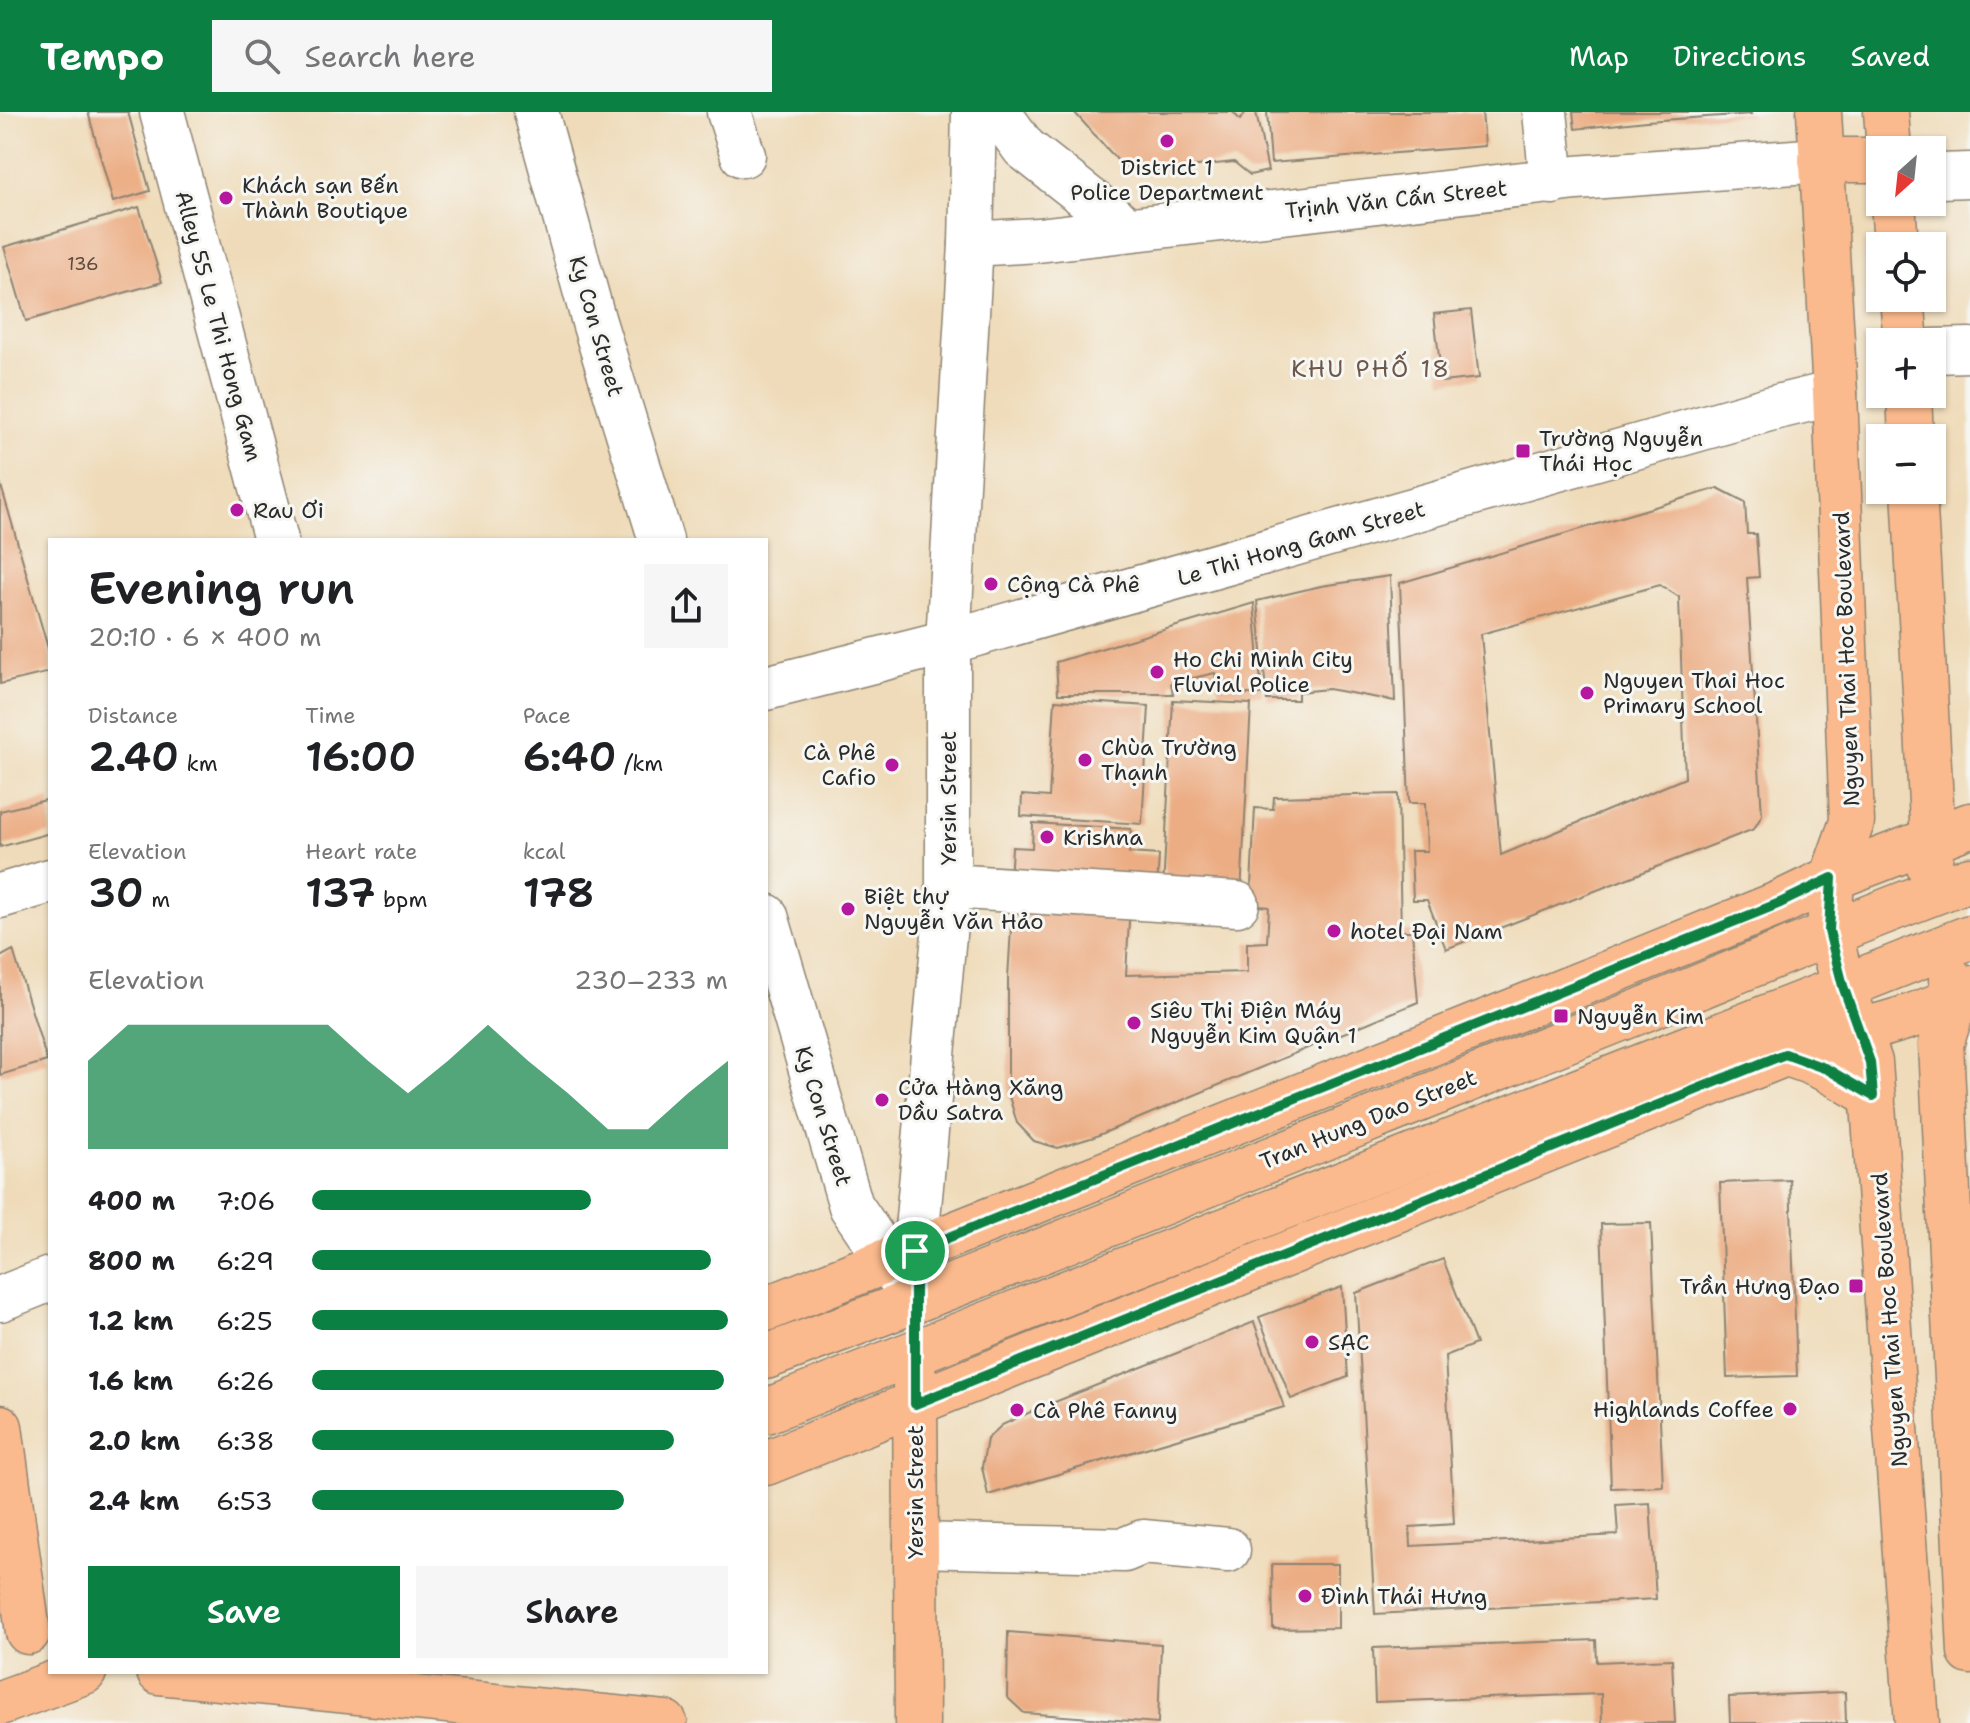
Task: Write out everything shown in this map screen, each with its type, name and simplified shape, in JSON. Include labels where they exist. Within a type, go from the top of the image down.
[{"type":"main road","name":"Nguyen Thai Hoc Boulevard","points":[[1819,112],[1835,393],[1852,822],[1832,878],[1829,931],[1843,986],[1870,1062],[1917,1723]]},
{"type":"main road","points":[[1886,112],[1888,136]]},
{"type":"main road","points":[[1821,160],[1866,160]]},
{"type":"main road","points":[[1916,504],[1952,832],[1925,895],[1956,942],[1963,993],[1941,1044],[1970,1652]]},
{"type":"main road","points":[[768,1308],[1618,969],[1780,903],[1832,878],[1952,832]]},
{"type":"main road","name":"Tran Hung Dao Street","points":[[768,1356],[1637,1012],[1796,948],[1829,931],[1970,879]]},
{"type":"main road","points":[[768,1410],[1956,942]]},
{"type":"main road","points":[[1618,969],[1637,1012]]},
{"type":"main road","points":[[768,1462],[1828,1037],[1859,1032],[1963,993]]},
{"type":"main road","points":[[1436,1042],[1454,1085]]},
{"type":"main road","points":[[1785,1054],[1827,1069],[1873,1096]]},
{"type":"main road","points":[[1657,1060],[1677,1098]]},
{"type":"main road","points":[[1475,1132],[1494,1171]]},
{"type":"main road","points":[[1121,1168],[1139,1211]]},
{"type":"main road","points":[[1162,1255],[1180,1298]]},
{"type":"main road","name":"Yersin Street","points":[[902,1256],[915,1300],[917,1723]]},
{"type":"main road","points":[[0,1427],[32,1627]]},
{"type":"main road","points":[[0,1703],[79,1674]]},
{"type":"main road","points":[[201,1674],[286,1678],[665,1723]]},
{"type":"street","name":"Alley 55 Le Thi Hong Gam","points":[[162,112],[275,538]]},
{"type":"street","name":"Ky Con Street","points":[[536,112],[594,322],[660,538]]},
{"type":"street","points":[[729,112],[743,155]]},
{"type":"street","name":"Yersin Street","points":[[902,1256],[948,886],[948,642],[971,244],[974,112]]},
{"type":"street","points":[[998,112],[1024,148],[1126,228]]},
{"type":"street","points":[[1545,112],[1564,180]]},
{"type":"street","points":[[1564,180],[1566,112]]},
{"type":"street","name":"Trịnh Văn Cấn Street","points":[[971,244],[1038,240],[1564,180],[1821,160]]},
{"type":"street","points":[[1946,176],[1970,175]]},
{"type":"street","points":[[1946,351],[1970,350]]},
{"type":"street","name":"Le Thi Hong Gam Street","points":[[768,687],[948,642],[1769,409],[1835,393]]},
{"type":"street","points":[[0,896],[48,882]]},
{"type":"street","points":[[948,886],[1237,904]]},
{"type":"street","name":"Ky Con Street","points":[[768,932],[776,996],[851,1206],[902,1256]]},
{"type":"street","points":[[0,1299],[48,1280]]},
{"type":"street","points":[[916,1545],[1124,1550],[1143,1542],[1228,1550]]},
{"type":"building","points":[[88,112],[128,112],[150,191],[113,202]]},
{"type":"building","name":"District 1 Police Department","points":[[1074,112],[1233,112],[1240,120],[1246,112],[1256,112],[1268,171],[1250,175],[1234,162],[1141,172],[1119,162]]},
{"type":"building","points":[[1267,112],[1482,112],[1485,146],[1271,163]]},
{"type":"building","points":[[1573,112],[1750,112],[1751,114],[1575,129]]},
{"type":"building","points":[[139,207],[162,282],[26,321],[4,247]]},
{"type":"building","points":[[1471,310],[1479,378],[1442,382],[1434,314]]},
{"type":"building","points":[[0,482],[48,648],[48,672],[0,684]]},
{"type":"building","points":[[1718,488],[1745,502],[1747,534],[1756,534],[1759,577],[1747,578],[1762,815],[1754,829],[1446,949],[1427,900],[1413,900],[1411,851],[1427,851],[1425,803],[1409,803],[1400,583]],"holes":[[[1660,585],[1679,597],[1685,778],[1501,855],[1481,634]]]},
{"type":"building","points":[[1390,576],[1395,701],[1328,689],[1298,692],[1298,700],[1267,700],[1257,601],[1321,586]]},
{"type":"building","points":[[1254,603],[1262,695],[1219,692],[1215,673],[1171,683],[1173,694],[1058,694],[1056,662]]},
{"type":"building","name":"Chùa Trường Thạnh","points":[[1055,700],[1149,706],[1142,824],[1021,816],[1022,795],[1049,797]]},
{"type":"building","points":[[1173,700],[1251,704],[1241,895],[1163,890]]},
{"type":"building","points":[[1398,794],[1401,931],[1412,931],[1418,1002],[1094,1137],[1058,1148],[1034,1141],[1017,1123],[1008,1093],[1008,978],[1013,895],[1130,903],[1126,975],[1247,972],[1247,943],[1267,942],[1269,907],[1250,905],[1255,808],[1273,809],[1274,797]]},
{"type":"building","points":[[48,799],[48,834],[0,847],[0,811]]},
{"type":"building","points":[[1033,823],[1131,829],[1129,853],[1159,855],[1157,888],[1010,881],[1012,847],[1032,848]]},
{"type":"building","points":[[13,950],[47,1061],[0,1075],[0,957]]},
{"type":"building","points":[[1790,1180],[1797,1376],[1727,1378],[1720,1183]]},
{"type":"building","points":[[1651,1223],[1663,1486],[1611,1488],[1601,1224]]},
{"type":"building","points":[[1443,1259],[1476,1344],[1445,1356],[1454,1524],[1410,1527],[1411,1546],[1618,1535],[1616,1505],[1650,1503],[1656,1599],[1375,1614],[1356,1293]]},
{"type":"building","points":[[1342,1287],[1348,1377],[1291,1399],[1259,1317]]},
{"type":"building","points":[[1254,1322],[1284,1407],[988,1495],[982,1467],[987,1439],[1002,1425]]},
{"type":"building","name":"Đình Thái Hưng","points":[[1272,1564],[1338,1564],[1338,1628],[1273,1629]]},
{"type":"building","points":[[1008,1632],[1161,1644],[1158,1723],[1024,1713],[1007,1697]]},
{"type":"building","points":[[1596,1640],[1597,1662],[1672,1659],[1675,1723],[1602,1723],[1601,1694],[1375,1702],[1373,1648]]},
{"type":"building","points":[[1845,1692],[1846,1723],[1730,1723],[1729,1697]]},
{"type":"place","name":"District 1 Police Department","points":[[1167,141]]},
{"type":"place","name":"Khách sạn Bến Thành Boutique","points":[[226,198]]},
{"type":"place","name":"Trường Nguyễn Thái Học","points":[[1523,451]]},
{"type":"place","name":"Rau Ơi","points":[[237,510]]},
{"type":"place","name":"Cộng Cà Phê","points":[[991,584]]},
{"type":"place","name":"Ho Chi Minh City Fluvial Police","points":[[1157,672]]},
{"type":"place","name":"Nguyen Thai Hoc Primary School","points":[[1587,693]]},
{"type":"place","name":"Chùa Trường Thạnh","points":[[1085,760]]},
{"type":"place","name":"Cà Phê Cafio","points":[[892,765]]},
{"type":"place","name":"Krishna","points":[[1047,837]]},
{"type":"place","name":"Biệt thự Nguyễn Văn Hảo","points":[[848,909]]},
{"type":"place","name":"hotel Đại Nam","points":[[1334,931]]},
{"type":"place","name":"Nguyễn Kim","points":[[1561,1016]]},
{"type":"place","name":"Siêu Thị Điện Máy Nguyễn Kim Quận 1","points":[[1134,1023]]},
{"type":"place","name":"Cửa Hàng Xăng Dầu Satra","points":[[882,1100]]},
{"type":"place","name":"Trần Hưng Đạo","points":[[1856,1286]]},
{"type":"place","name":"SẠC","points":[[1312,1342]]},
{"type":"place","name":"Highlands Coffee","points":[[1790,1409]]},
{"type":"place","name":"Cà Phê Fanny","points":[[1017,1410]]},
{"type":"place","name":"Đình Thái Hưng","points":[[1305,1596]]},
{"type":"district","name":"KHU PHỐ 18","points":[[1371,369]]},
{"type":"route","points":[[1832,878],[1829,931],[1843,986],[1870,1062],[1873,1096],[1827,1069],[1785,1054],[915,1404],[915,1251],[1780,903],[1832,878]]}]
